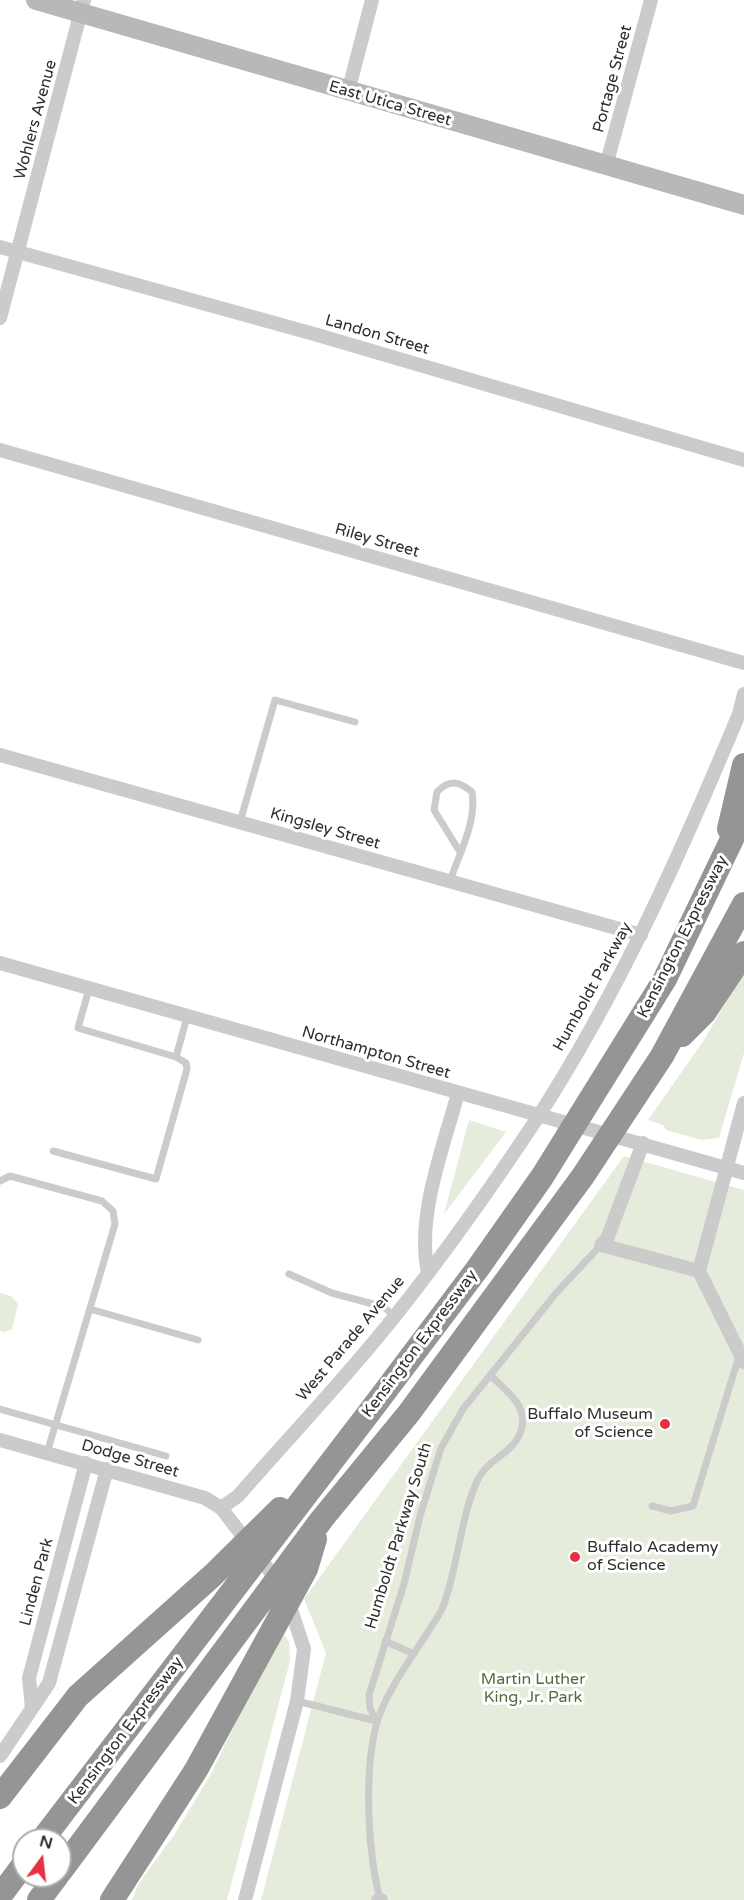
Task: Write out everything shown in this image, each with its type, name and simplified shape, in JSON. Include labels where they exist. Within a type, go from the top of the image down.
[{"type":"highway","points":[[721,867],[744,765]]},
{"type":"highway","name":"Kensington Expressway","points":[[51,1828],[478,1268],[542,1177],[665,979],[721,867],[744,814]]},
{"type":"highway","name":"Kensington Expressway","points":[[72,1856],[322,1519],[409,1413],[562,1205],[662,1056],[744,904]]},
{"type":"highway","points":[[662,1056],[704,1013],[744,953]]},
{"type":"highway","points":[[0,1797],[78,1696],[213,1575],[339,1450]]},
{"type":"highway","points":[[112,1900],[212,1740],[306,1569],[322,1519]]},
{"type":"highway","points":[[0,1896],[12,1880]]},
{"type":"street","name":"East Utica Street","points":[[36,0],[83,6],[348,92],[744,205]]},
{"type":"street","points":[[348,92],[372,0]]},
{"type":"street","name":"Portage Street","points":[[606,166],[651,0]]},
{"type":"street","name":"Wohlers Avenue","points":[[0,318],[83,6]]},
{"type":"street","name":"Landon Street","points":[[0,247],[744,460]]},
{"type":"street","name":"Riley Street","points":[[0,450],[744,663]]},
{"type":"street","name":"Humboldt Parkway","points":[[428,1273],[539,1115],[641,935],[675,865],[740,714],[744,694]]},
{"type":"street","name":"Kingsley Street","points":[[0,755],[641,935]]},
{"type":"street","name":"Northampton Street","points":[[0,963],[744,1173]]},
{"type":"street","name":"West Parade Avenue","points":[[221,1508],[238,1496],[394,1317],[428,1273],[423,1250],[426,1216],[458,1093]]},
{"type":"street","points":[[742,1358],[699,1271],[744,1103]]},
{"type":"street","points":[[601,1245],[607,1239],[636,1141]]},
{"type":"street","points":[[601,1245],[699,1271]]},
{"type":"street","name":"Dodge Street","points":[[0,1440],[205,1498],[221,1508],[285,1593],[295,1614],[304,1649],[297,1701]]},
{"type":"street","name":"Linden Park","points":[[32,1709],[29,1678],[86,1463]]},
{"type":"street","points":[[0,1756],[49,1683],[107,1470]]},
{"type":"street","points":[[245,1900],[297,1701]]},
{"type":"lane","points":[[240,822],[275,700],[355,722]]},
{"type":"lane","points":[[450,881],[460,852],[472,817],[474,804],[472,792],[459,783],[451,782],[437,792],[434,810],[460,852]]},
{"type":"lane","points":[[53,1151],[156,1179],[187,1070],[186,1063],[176,1057],[78,1028],[89,989]]},
{"type":"lane","points":[[176,1057],[187,1017]]},
{"type":"lane","points":[[0,1180],[10,1176],[33,1182],[102,1201],[113,1211],[115,1224],[47,1453]]},
{"type":"lane","points":[[490,1375],[557,1292],[601,1245]]},
{"type":"lane","points":[[289,1274],[332,1293],[384,1307],[394,1317]]},
{"type":"lane","points":[[90,1309],[198,1340]]},
{"type":"lane","points":[[652,1506],[671,1511],[693,1506],[742,1358]]},
{"type":"lane","name":"Humboldt Parkway South","points":[[376,1720],[370,1708],[369,1695],[441,1448],[463,1409],[490,1375],[515,1399],[522,1415],[523,1425],[514,1444],[482,1469],[474,1488],[443,1607],[376,1720],[372,1736],[369,1790],[372,1860],[380,1900]]},
{"type":"lane","points":[[0,1409],[166,1456]]},
{"type":"lane","points":[[385,1641],[414,1654]]},
{"type":"lane","points":[[297,1701],[376,1720]]},
{"type":"green space","points":[[744,971],[744,1053],[719,1138],[701,1140],[666,1130],[663,1125],[648,1120],[704,1040]]},
{"type":"green space","points":[[469,1120],[506,1132],[444,1214]]},
{"type":"green space","name":"Martin Luther King, Jr. Park","points":[[624,1156],[744,1190],[744,1900],[261,1900],[326,1653],[304,1599]]},
{"type":"green space","points":[[0,1293],[11,1296],[18,1304],[12,1329],[5,1332],[0,1331]]},
{"type":"green space","points":[[282,1631],[289,1642],[290,1661],[227,1900],[132,1900],[139,1883],[174,1835],[211,1774],[262,1666]]},
{"type":"place","name":"Buffalo Museum of Science","points":[[665,1424]]},
{"type":"place","name":"Buffalo Academy of Science","points":[[575,1557]]}]
